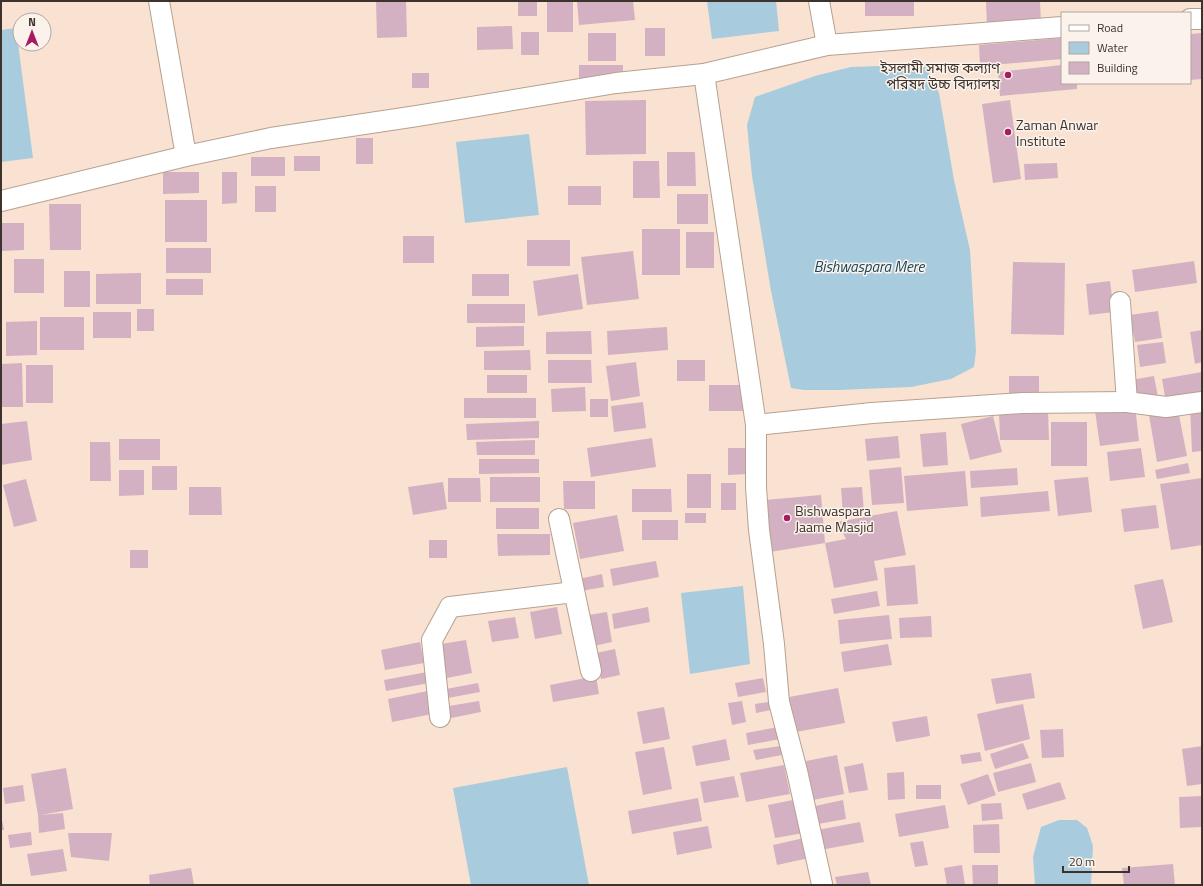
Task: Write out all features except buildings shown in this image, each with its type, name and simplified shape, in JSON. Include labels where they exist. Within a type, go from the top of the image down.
[{"type":"street","points":[[159,1],[186,156]]},
{"type":"street","points":[[819,1],[827,44]]},
{"type":"street","points":[[1191,19],[1202,19]]},
{"type":"street","points":[[1,201],[186,156],[271,138],[425,115],[616,83],[704,74],[827,44],[1061,27]]},
{"type":"street","points":[[704,74],[756,425],[756,487],[759,530],[774,644],[779,702],[797,771],[822,884]]},
{"type":"street","points":[[1120,302],[1127,402]]},
{"type":"street","points":[[756,425],[872,413],[1022,403],[1127,402],[1166,407],[1202,402]]},
{"type":"street","points":[[559,519],[591,671]]},
{"type":"street","points":[[440,717],[432,640],[450,607],[574,592]]},
{"type":"water","points":[[707,1],[776,1],[779,31],[712,39]]},
{"type":"water","points":[[12,29],[12,52],[19,52],[33,158],[1,162],[1,30]]},
{"type":"water","name":"Bishwaspara Mere","points":[[907,65],[926,67],[939,93],[954,180],[970,250],[976,351],[974,367],[951,379],[911,387],[839,390],[804,390],[791,388],[771,291],[752,176],[747,125],[755,97],[815,76],[851,67]]},
{"type":"water","points":[[529,134],[539,215],[465,223],[456,142]]},
{"type":"water","points":[[743,586],[750,664],[690,674],[681,593]]},
{"type":"water","points":[[567,767],[589,885],[471,885],[453,788]]},
{"type":"water","points":[[1059,820],[1077,820],[1087,828],[1093,846],[1091,885],[1035,885],[1033,857],[1041,827]]},
{"type":"place","name":"ইসলামী সমাজ কল্যাণ পরিষদ উচ্চ বিদ্যালয়","points":[[1008,75]]},
{"type":"place","name":"Zaman Anwar Institute","points":[[1008,132]]},
{"type":"place","name":"Bishwaspara Jaame Masjid","points":[[787,518]]}]
